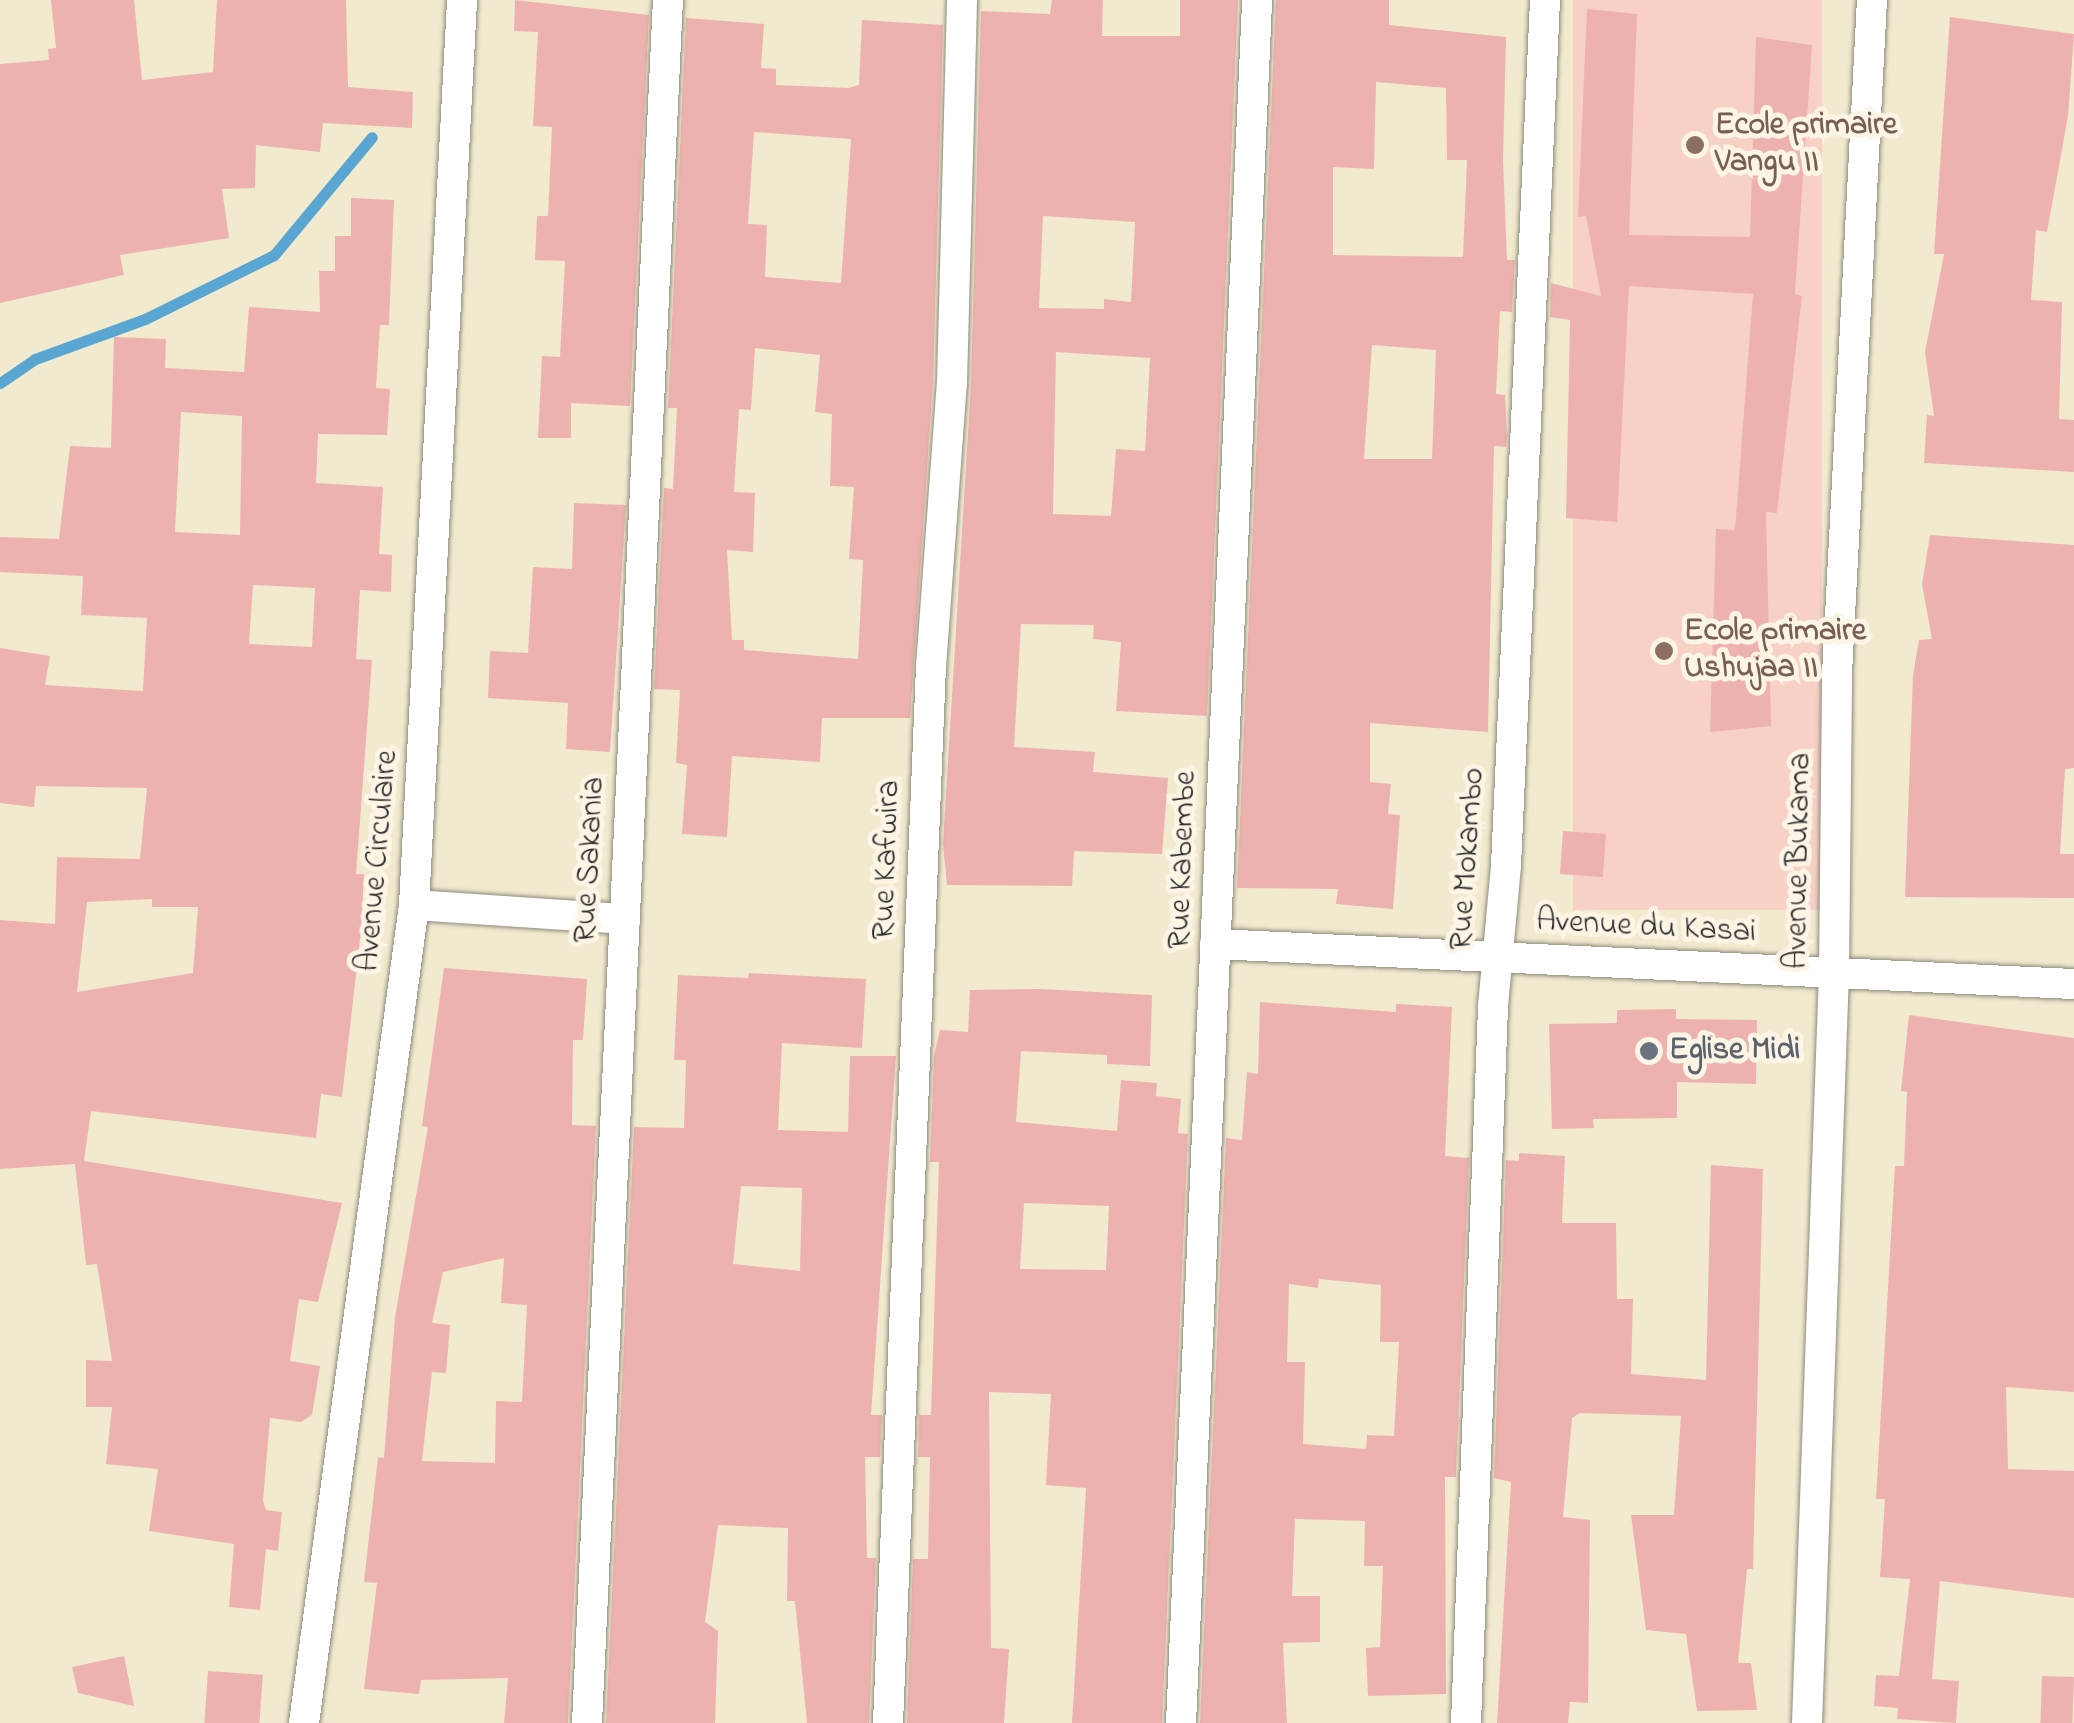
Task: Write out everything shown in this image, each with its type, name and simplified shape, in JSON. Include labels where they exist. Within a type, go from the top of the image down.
[{"type":"street","name":"Avenue Circulaire","points":[[304,1723],[414,905],[462,0]]},
{"type":"street","name":"Rue Sakania","points":[[587,1723],[668,0]]},
{"type":"street","name":"Rue Kafwira","points":[[888,1723],[931,667],[952,383],[962,0]]},
{"type":"street","name":"Rue Kabembe","points":[[1182,1723],[1256,0]]},
{"type":"street","name":"Rue Mokambo","points":[[1466,1723],[1498,956],[1545,0]]},
{"type":"street","name":"Avenue Bukama","points":[[1806,1723],[1834,971],[1838,654],[1872,0]]},
{"type":"street","points":[[414,905],[623,919]]},
{"type":"street","name":"Avenue du Kasai","points":[[1216,944],[2074,984]]},
{"type":"shaded area","points":[[1573,0],[1822,0],[1822,910],[1573,910]]},
{"type":"building","points":[[51,0],[134,0],[142,80],[213,72],[217,0],[346,0],[348,87],[413,92],[412,128],[323,123],[320,152],[256,145],[255,188],[222,189],[229,238],[120,255],[124,275],[0,303],[0,64],[49,60],[48,49],[56,48]]},
{"type":"building","points":[[515,0],[649,15],[630,406],[571,403],[571,438],[538,438],[542,356],[560,357],[565,261],[535,260],[537,216],[548,216],[552,127],[533,126],[538,32],[514,31]]},
{"type":"building","points":[[1052,0],[1103,0],[1102,36],[1180,36],[1180,0],[1238,0],[1207,716],[1116,711],[1121,642],[1093,639],[1094,625],[1021,624],[1014,747],[1095,752],[1093,772],[1168,778],[1162,854],[1074,851],[1072,886],[947,885],[943,844],[971,384],[981,11],[1050,14]],"holes":[[[1043,216],[1135,222],[1131,302],[1104,299],[1104,309],[1039,308]],[[1056,352],[1150,358],[1145,451],[1116,449],[1111,516],[1053,514]]]},
{"type":"building","points":[[1276,0],[1389,0],[1389,25],[1506,37],[1503,160],[1507,260],[1515,260],[1512,312],[1500,311],[1496,394],[1505,395],[1507,437],[1506,447],[1494,446],[1488,732],[1370,723],[1370,782],[1391,784],[1388,814],[1400,815],[1393,909],[1336,904],[1338,889],[1237,888]],"holes":[[[1376,82],[1446,88],[1447,160],[1467,160],[1463,257],[1333,255],[1333,167],[1374,169]],[[1372,345],[1436,350],[1432,459],[1364,459]]]},
{"type":"building","points":[[1587,9],[1637,14],[1629,235],[1750,237],[1756,37],[1812,45],[1795,294],[1802,296],[1777,513],[1766,512],[1771,726],[1710,732],[1716,529],[1735,530],[1753,294],[1629,286],[1617,522],[1566,518],[1570,320],[1550,317],[1551,283],[1601,296],[1586,216],[1578,217]]},
{"type":"building","points":[[1950,17],[2074,34],[2068,116],[2047,232],[2036,230],[2031,300],[2062,302],[2059,419],[2074,420],[2074,472],[1924,463],[1927,415],[1934,416],[1925,352],[1944,254],[1934,254]]},
{"type":"building","points":[[686,18],[764,24],[761,68],[776,69],[776,85],[848,88],[859,85],[862,20],[943,25],[933,382],[910,718],[822,718],[820,762],[732,756],[727,837],[682,834],[687,765],[676,763],[680,690],[654,689],[664,488],[673,489],[677,408],[668,408]],"holes":[[[754,132],[851,139],[841,283],[765,277],[767,225],[748,224]],[[755,348],[820,355],[815,412],[832,414],[830,486],[854,487],[849,559],[863,560],[858,659],[744,650],[744,640],[732,640],[727,550],[753,552],[755,493],[734,492],[739,409],[751,410]]]},
{"type":"building","points":[[351,198],[394,200],[389,325],[380,325],[376,388],[390,389],[387,435],[318,434],[316,483],[383,487],[379,554],[392,555],[391,592],[360,590],[356,659],[372,660],[356,874],[364,874],[361,931],[342,1097],[321,1094],[316,1138],[91,1111],[84,1161],[342,1203],[318,1302],[299,1299],[290,1361],[320,1366],[312,1415],[301,1422],[270,1418],[263,1501],[266,1510],[282,1512],[278,1551],[266,1549],[260,1610],[229,1607],[234,1544],[149,1531],[158,1469],[106,1464],[112,1407],[86,1407],[86,1360],[112,1361],[97,1264],[86,1265],[75,1164],[0,1169],[0,920],[55,924],[57,857],[140,859],[147,788],[36,786],[34,807],[0,803],[0,648],[50,656],[45,685],[143,691],[147,618],[81,615],[83,576],[0,572],[0,537],[59,539],[70,446],[111,448],[114,337],[166,339],[165,368],[244,372],[249,307],[320,312],[319,271],[335,271],[335,236],[351,236]],"holes":[[[181,412],[242,416],[240,535],[175,532]],[[253,585],[315,588],[312,647],[249,644]],[[152,899],[152,907],[198,907],[193,973],[77,992],[87,902]]]},
{"type":"building","points":[[574,503],[626,505],[610,752],[566,749],[568,703],[488,698],[490,651],[528,653],[533,567],[572,569]]},
{"type":"building","points":[[1930,535],[2074,545],[2074,768],[2065,769],[2060,854],[2074,854],[2074,898],[1905,897],[1913,675],[1919,640],[1932,639],[1922,584]]},
{"type":"building","points":[[1563,831],[1606,834],[1603,877],[1560,874]]},
{"type":"building","points":[[444,968],[587,979],[583,1040],[573,1040],[572,1125],[596,1126],[568,1723],[504,1723],[508,1678],[421,1680],[419,1694],[364,1689],[377,1583],[364,1582],[378,1457],[384,1458],[395,1317],[428,1127],[422,1126]],"holes":[[[504,1258],[501,1303],[527,1305],[522,1402],[496,1401],[495,1463],[422,1461],[432,1372],[446,1373],[450,1325],[432,1323],[443,1272]]]},
{"type":"building","points":[[749,973],[866,979],[862,1048],[782,1043],[778,1130],[848,1132],[850,1056],[896,1056],[871,1415],[882,1415],[880,1457],[865,1457],[867,1558],[876,1558],[869,1723],[807,1723],[795,1601],[787,1601],[788,1528],[718,1525],[705,1622],[718,1631],[715,1723],[606,1723],[634,1127],[684,1128],[686,1060],[674,1060],[678,975],[748,978]],"holes":[[[741,1186],[802,1188],[800,1271],[733,1264]]]},
{"type":"building","points":[[970,990],[1152,995],[1150,1066],[1107,1064],[1107,1055],[1021,1051],[1016,1122],[1117,1131],[1121,1080],[1157,1083],[1156,1096],[1181,1099],[1178,1133],[1188,1134],[1162,1723],[1072,1723],[1086,1488],[1046,1485],[1051,1394],[989,1392],[991,1648],[1009,1649],[1004,1723],[907,1723],[913,1559],[928,1559],[930,1457],[918,1457],[919,1415],[931,1415],[939,1162],[930,1162],[934,1056],[940,1030],[968,1032]],"holes":[[[1024,1203],[1109,1206],[1106,1270],[1020,1269]]]},
{"type":"building","points":[[1260,1002],[1396,1012],[1396,1004],[1452,1007],[1445,1156],[1469,1158],[1456,1477],[1445,1477],[1446,1694],[1368,1696],[1366,1648],[1380,1647],[1383,1566],[1364,1566],[1365,1521],[1295,1519],[1292,1596],[1320,1596],[1320,1642],[1283,1643],[1287,1723],[1200,1723],[1226,1138],[1242,1140],[1247,1072],[1258,1074]],"holes":[[[1319,1279],[1381,1285],[1380,1342],[1399,1342],[1394,1436],[1367,1435],[1366,1449],[1303,1444],[1305,1362],[1287,1362],[1289,1284],[1318,1288]]]},
{"type":"building","points":[[1676,1009],[1676,1019],[1757,1020],[1756,1084],[1677,1082],[1677,1118],[1593,1119],[1594,1128],[1552,1129],[1549,1024],[1617,1023],[1617,1010]]},
{"type":"building","points":[[1909,1015],[2074,1038],[2074,1392],[2006,1387],[2008,1469],[2074,1471],[2074,1598],[1940,1581],[1932,1679],[1959,1681],[1956,1723],[1897,1719],[1898,1708],[1874,1706],[1876,1675],[1899,1676],[1910,1579],[1880,1577],[1885,1499],[1876,1499],[1895,1166],[1904,1166],[1907,1092],[1901,1091]]},
{"type":"building","points":[[1519,1153],[1565,1156],[1562,1223],[1616,1223],[1617,1299],[1633,1299],[1631,1374],[1706,1380],[1711,1165],[1763,1169],[1753,1569],[1747,1569],[1738,1663],[1751,1663],[1757,1710],[1697,1711],[1686,1634],[1646,1630],[1631,1515],[1674,1515],[1681,1416],[1580,1413],[1572,1418],[1563,1517],[1590,1520],[1588,1703],[1570,1702],[1568,1723],[1497,1723],[1511,1482],[1494,1478],[1506,1160],[1519,1161]]},
{"type":"building","points":[[124,1656],[134,1706],[78,1693],[72,1667]]},
{"type":"building","points":[[208,1671],[263,1675],[259,1723],[204,1723]]},
{"type":"building","points":[[2042,1676],[2074,1677],[2072,1723],[2040,1723]]},
{"type":"waterway","points":[[0,383],[35,359],[145,319],[274,255],[372,137]]},
{"type":"place","name":"Ecole primaire Vangu II","points":[[1695,145]]},
{"type":"place","name":"Ecole primaire Ushujaa II","points":[[1664,651]]},
{"type":"place","name":"Eglise Midi","points":[[1649,1051]]}]
